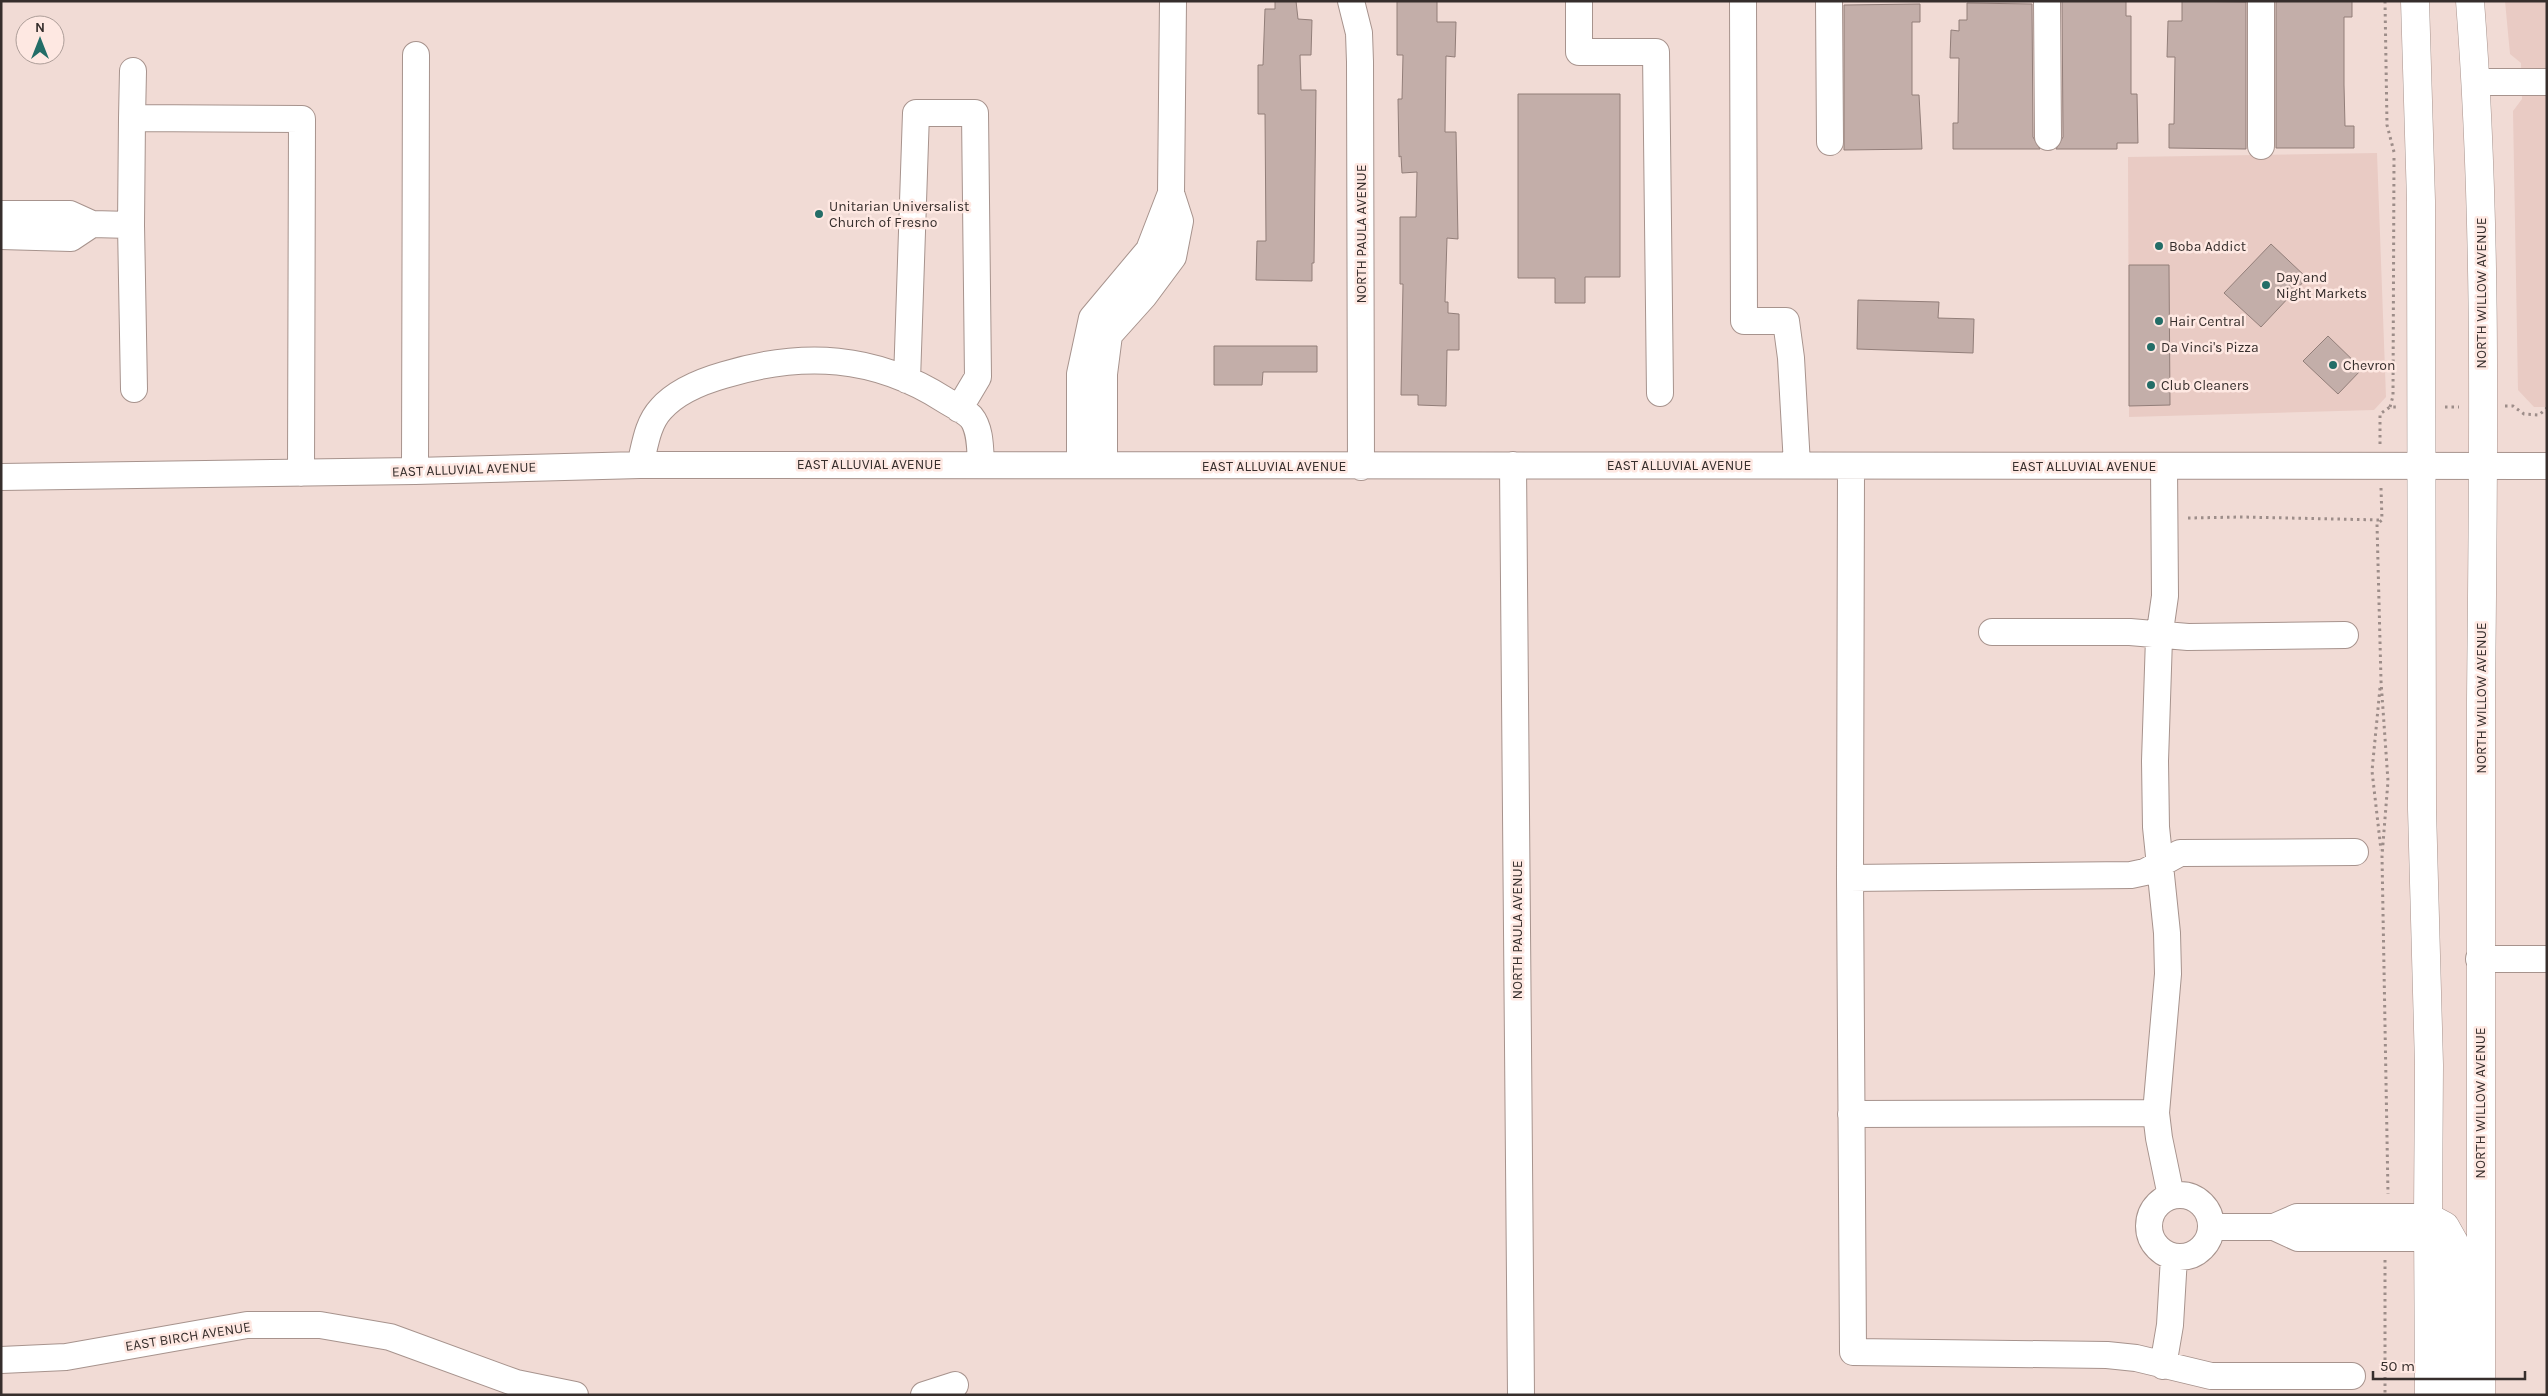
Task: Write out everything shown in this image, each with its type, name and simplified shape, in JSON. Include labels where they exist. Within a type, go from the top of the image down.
[{"type":"main road","points":[[2415,1],[2421,201],[2422,809],[2429,1065],[2429,1395]]},
{"type":"main road","name":"NORTH WILLOW AVENUE","points":[[2470,1],[2476,82],[2481,228],[2482,465],[2479,959],[2482,1395]]},
{"type":"main road","points":[[2428,1227],[2446,1226],[2454,1242],[2457,1395]]},
{"type":"street","points":[[1092,465],[1080,374],[1092,318],[1149,250],[1171,193],[1172,1]]},
{"type":"street","name":"NORTH PAULA AVENUE","points":[[1351,1],[1359,34],[1360,62],[1361,467]]},
{"type":"street","points":[[1579,1],[1579,52],[1656,52],[1660,393]]},
{"type":"street","points":[[1743,1],[1744,321],[1786,321],[1791,358],[1797,465]]},
{"type":"street","points":[[1829,1],[1830,142]]},
{"type":"street","points":[[2047,1],[2048,137]]},
{"type":"street","points":[[2260,146],[2261,1]]},
{"type":"street","points":[[415,471],[416,56]]},
{"type":"street","points":[[133,71],[131,225],[134,389]]},
{"type":"street","points":[[2476,82],[2547,82]]},
{"type":"street","points":[[907,380],[916,113],[975,113],[978,377],[959,409]]},
{"type":"street","points":[[132,118],[302,119],[301,473]]},
{"type":"street","points":[[1,214],[70,214],[92,224],[131,225]]},
{"type":"street","points":[[1,236],[71,238],[92,224]]},
{"type":"street","points":[[640,465],[653,419],[675,397],[712,379],[759,364],[809,360],[844,361],[872,367],[933,392],[970,416],[976,425],[981,464]]},
{"type":"street","name":"EAST ALLUVIAL AVENUE","points":[[1,477],[415,471],[640,465],[981,464],[1361,467],[1513,465],[2547,466]]},
{"type":"street","name":"NORTH PAULA AVENUE","points":[[1513,465],[1521,1395]]},
{"type":"street","points":[[1852,466],[1850,878],[1852,1352],[2107,1355],[2136,1358],[2211,1376],[2352,1376]]},
{"type":"street","points":[[2164,466],[2164,596],[2159,634],[2155,761],[2156,827],[2167,933],[2168,974],[2156,1113],[2171,1196]]},
{"type":"street","points":[[1992,632],[2130,632],[2188,637],[2345,635]]},
{"type":"street","points":[[1850,878],[2130,875],[2145,872],[2180,853],[2355,852]]},
{"type":"street","points":[[2479,959],[2543,959]]},
{"type":"street","points":[[1852,1114],[2156,1113]]},
{"type":"street","points":[[2171,1196],[2192,1197],[2201,1203],[2208,1211],[2211,1227],[2207,1242],[2200,1250],[2191,1256],[2174,1257],[2161,1252],[2154,1245],[2148,1226],[2154,1207],[2171,1196]]},
{"type":"street","points":[[2211,1227],[2274,1227],[2297,1217],[2386,1227],[2428,1227]]},
{"type":"street","points":[[2163,1366],[2170,1325],[2174,1257]]},
{"type":"street","name":"EAST BIRCH AVENUE","points":[[1,1360],[66,1357],[248,1325],[320,1325],[390,1337],[516,1383],[575,1395]]},
{"type":"street","points":[[924,1395],[955,1386]]},
{"type":"path","points":[[2385,1],[2387,125],[2394,153],[2393,396],[2390,407]]},
{"type":"path","points":[[2524,414],[2539,415],[2547,408]]},
{"type":"path","points":[[2186,518],[2262,517],[2382,520],[2377,524],[2381,681],[2388,781],[2382,856],[2386,1227],[2384,1395]]},
{"type":"path","points":[[2381,681],[2372,771],[2382,856]]},
{"type":"shaded area","points":[[2505,1],[2547,1],[2547,407],[2534,407],[2518,390],[2513,111],[2522,99],[2521,63],[2510,54]]},
{"type":"shaded area","points":[[2377,153],[2386,397],[2374,410],[2129,417],[2128,157]]},
{"type":"building","points":[[1275,1],[1296,1],[1298,19],[1312,20],[1311,55],[1300,55],[1301,90],[1316,90],[1314,263],[1312,263],[1312,281],[1256,280],[1257,241],[1266,241],[1265,114],[1258,114],[1258,65],[1263,65],[1265,9],[1275,9]]},
{"type":"building","points":[[1397,1],[1437,1],[1437,22],[1456,22],[1455,57],[1446,56],[1445,132],[1456,132],[1458,239],[1447,238],[1445,302],[1448,302],[1448,313],[1459,314],[1459,350],[1447,350],[1446,406],[1418,405],[1418,395],[1401,395],[1403,284],[1400,284],[1400,217],[1416,217],[1417,172],[1402,173],[1401,156],[1399,157],[1398,99],[1402,99],[1403,55],[1397,55]]},
{"type":"building","points":[[2062,1],[2126,1],[2126,16],[2131,16],[2131,94],[2137,94],[2138,143],[2117,143],[2117,149],[2056,149],[2063,137]]},
{"type":"building","points":[[2182,1],[2246,2],[2246,149],[2169,148],[2169,124],[2174,124],[2175,57],[2167,57],[2168,21],[2182,21]]},
{"type":"building","points":[[2276,1],[2352,1],[2352,17],[2344,17],[2344,85],[2345,126],[2354,126],[2354,148],[2276,148]]},
{"type":"building","points":[[1967,3],[2032,4],[2033,137],[2040,149],[1953,149],[1953,123],[1958,123],[1959,58],[1950,58],[1951,30],[1959,31],[1959,20],[1967,20]]},
{"type":"building","points":[[1920,4],[1920,22],[1912,22],[1912,95],[1919,95],[1922,149],[1844,150],[1844,5]]},
{"type":"building","points":[[1518,94],[1620,94],[1620,277],[1585,277],[1585,303],[1555,303],[1555,278],[1518,278]]},
{"type":"building","name":"Day and Night Markets","points":[[2271,244],[2307,278],[2261,327],[2224,293]]},
{"type":"building","points":[[2129,265],[2169,265],[2170,405],[2129,406]]},
{"type":"building","points":[[1858,300],[1939,302],[1938,318],[1974,319],[1973,353],[1857,349]]},
{"type":"building","name":"Chevron","points":[[2328,336],[2362,369],[2338,394],[2303,361]]},
{"type":"building","points":[[1214,346],[1317,346],[1317,372],[1263,372],[1262,385],[1214,385]]},
{"type":"place","name":"Unitarian Universalist Church of Fresno","points":[[819,214]]},
{"type":"place","name":"Boba Addict","points":[[2159,246]]},
{"type":"place","name":"Day and Night Markets","points":[[2266,285]]},
{"type":"place","name":"Hair Central","points":[[2159,321]]},
{"type":"place","name":"Da Vinci's Pizza","points":[[2151,347]]},
{"type":"place","name":"Chevron","points":[[2333,365]]},
{"type":"place","name":"Club Cleaners","points":[[2151,385]]}]
